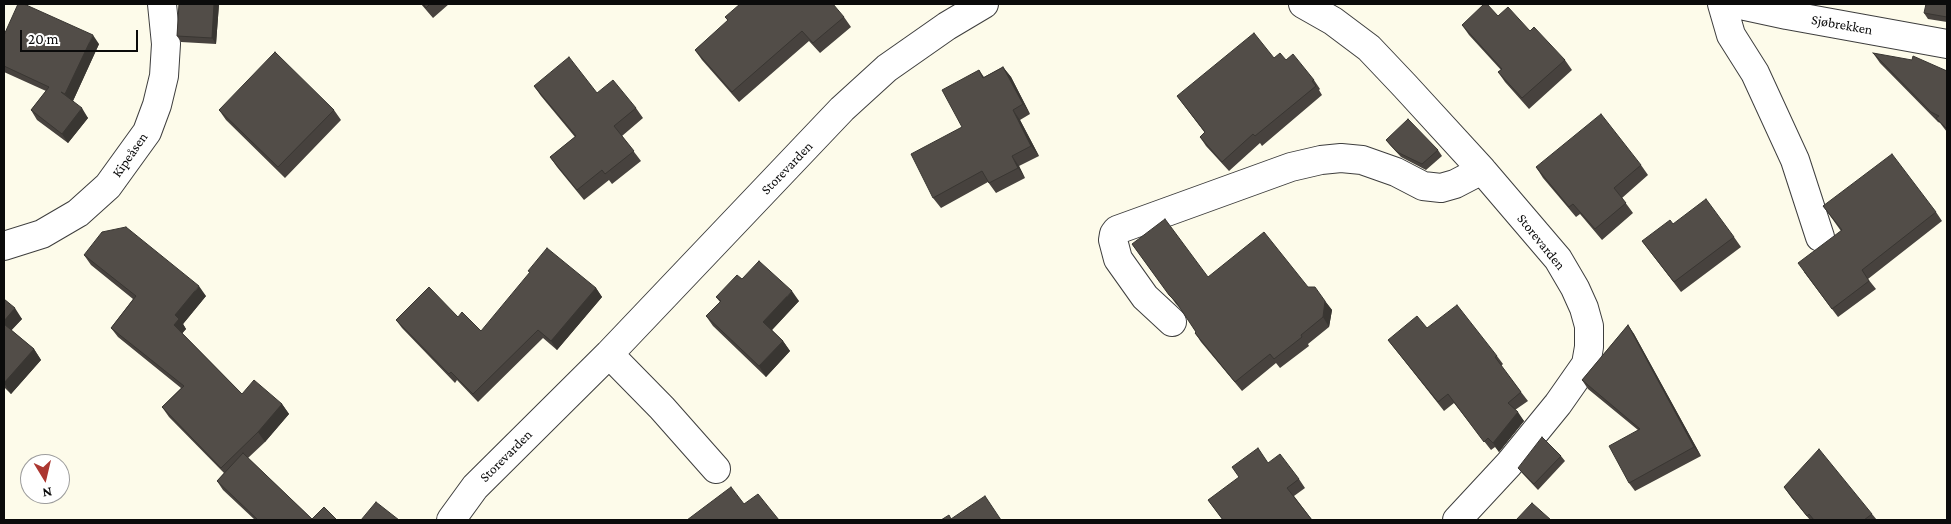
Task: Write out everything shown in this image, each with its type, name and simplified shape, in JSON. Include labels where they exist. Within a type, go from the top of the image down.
[{"type":"street","name":"Kipeåsen","points":[[4,246],[42,234],[78,213],[108,186],[148,132],[164,76],[166,44],[162,4]]},
{"type":"street","name":"Storevarden","points":[[451,520],[475,487],[609,354],[842,109],[888,68],[947,26],[984,4]]},
{"type":"street","name":"Storevarden","points":[[1303,4],[1333,21],[1369,48],[1482,170],[1558,259],[1584,308],[1589,326],[1589,347],[1586,364],[1558,404],[1509,464],[1457,520]]},
{"type":"street","points":[[1722,4],[1731,35],[1755,74],[1795,160],[1820,237]]},
{"type":"street","name":"Sjøbrekken","points":[[1736,4],[1947,44]]},
{"type":"street","points":[[1172,322],[1145,297],[1118,259],[1113,240],[1117,230],[1291,167],[1321,160],[1341,158],[1362,160],[1396,172],[1423,186],[1441,188],[1454,184],[1482,170]]},
{"type":"street","points":[[609,354],[662,408],[716,469]]},
{"type":"building","points":[[18,4],[24,4],[93,35],[65,94],[61,92],[82,108],[62,134],[31,110],[49,87],[4,66],[4,35]]},
{"type":"building","points":[[179,4],[214,4],[212,38],[177,36]]},
{"type":"building","points":[[740,4],[833,4],[844,17],[813,43],[802,31],[732,92],[695,50],[728,20],[725,17]]},
{"type":"building","points":[[1484,4],[1487,4],[1498,16],[1508,7],[1530,31],[1534,27],[1565,60],[1522,98],[1498,72],[1502,69],[1462,25]]},
{"type":"building","points":[[1926,4],[1947,4],[1947,17],[1924,13]]},
{"type":"building","points":[[1254,33],[1274,58],[1280,53],[1286,60],[1293,54],[1314,80],[1312,81],[1316,86],[1255,136],[1253,134],[1222,162],[1200,137],[1205,132],[1177,96]]},
{"type":"building","points":[[275,52],[334,110],[278,167],[219,110]]},
{"type":"building","points":[[1873,53],[1912,60],[1913,56],[1947,71],[1947,129],[1936,118],[1939,116],[1931,112]]},
{"type":"building","points":[[569,57],[597,93],[613,80],[636,108],[614,126],[634,151],[605,174],[602,170],[577,190],[550,157],[576,136],[534,86]]},
{"type":"building","points":[[1003,67],[1023,104],[1013,110],[1031,146],[1012,156],[1018,168],[989,183],[982,171],[933,198],[911,154],[962,127],[942,90],[979,70],[983,78]]},
{"type":"building","points":[[1601,114],[1641,165],[1614,188],[1626,203],[1595,229],[1573,204],[1569,207],[1536,167]]},
{"type":"building","points":[[1408,119],[1438,150],[1422,164],[1397,152],[1386,140]]},
{"type":"building","points":[[1892,154],[1936,212],[1862,270],[1869,281],[1832,309],[1798,263],[1842,230],[1823,206]]},
{"type":"building","points":[[1706,199],[1734,237],[1674,282],[1642,241],[1670,220],[1673,224]]},
{"type":"building","points":[[1165,219],[1208,277],[1264,232],[1308,287],[1315,287],[1325,301],[1323,317],[1301,335],[1302,337],[1274,359],[1270,354],[1235,382],[1195,333],[1176,302],[1132,244]]},
{"type":"building","points":[[126,227],[199,286],[175,315],[179,319],[174,325],[242,394],[254,380],[282,404],[258,432],[221,468],[162,407],[184,386],[111,328],[136,296],[84,255],[102,232]]},
{"type":"building","points":[[547,248],[596,288],[551,341],[538,330],[473,394],[451,372],[449,374],[396,320],[429,287],[458,317],[462,312],[481,331],[530,272],[528,271]]},
{"type":"building","points":[[759,261],[792,291],[763,322],[783,341],[759,366],[706,316],[721,301],[716,297],[737,275],[742,279]]},
{"type":"building","points":[[4,299],[15,308],[4,321]]},
{"type":"building","points":[[1457,305],[1497,356],[1495,357],[1521,392],[1508,403],[1518,412],[1493,443],[1488,438],[1484,442],[1448,394],[1438,402],[1388,340],[1417,316],[1427,328]]},
{"type":"building","points":[[4,324],[34,349],[4,383]]},
{"type":"building","points":[[1628,325],[1694,447],[1629,483],[1609,446],[1640,429],[1582,380]]},
{"type":"building","points":[[1542,437],[1561,456],[1534,484],[1518,468]]},
{"type":"building","points":[[1258,448],[1268,463],[1280,454],[1299,479],[1287,488],[1312,520],[1223,520],[1208,500],[1239,477],[1232,467]]},
{"type":"building","points":[[1819,449],[1872,514],[1864,520],[1814,520],[1809,514],[1807,516],[1784,487]]},
{"type":"building","points":[[243,453],[312,519],[324,507],[337,520],[258,520],[217,481]]},
{"type":"building","points":[[731,487],[744,504],[758,494],[779,520],[687,520]]},
{"type":"building","points":[[985,496],[1001,520],[941,520],[949,515],[951,519]]},
{"type":"building","points":[[376,502],[399,520],[361,520]]},
{"type":"building","points":[[1532,503],[1551,520],[1516,520]]}]
